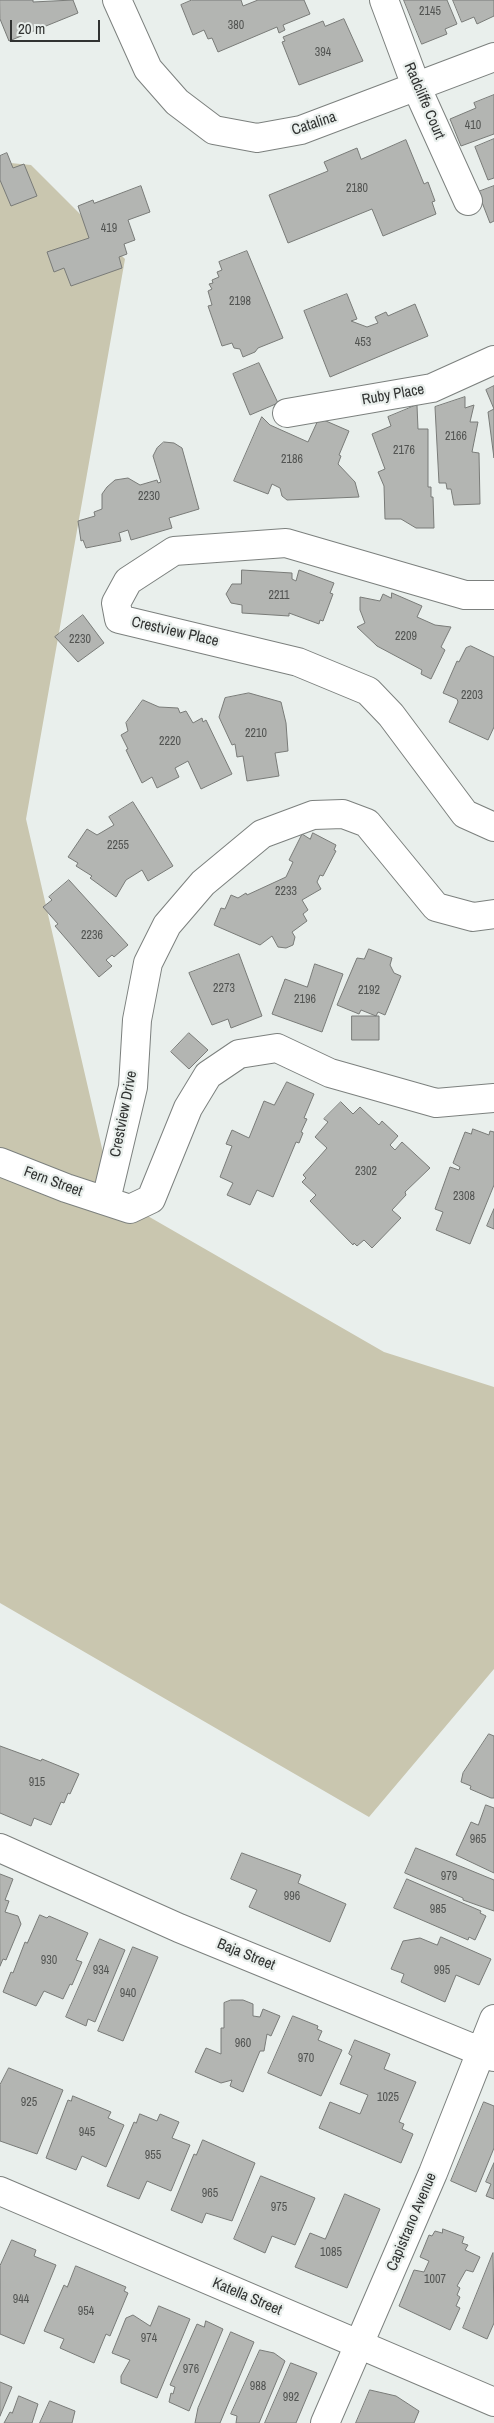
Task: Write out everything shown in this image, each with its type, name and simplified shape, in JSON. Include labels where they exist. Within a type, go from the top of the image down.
[{"type":"street","name":"Catalina","points":[[117,0],[148,69],[177,102],[214,130],[256,138],[301,130],[494,57]]},
{"type":"street","name":"Radcliffe Court","points":[[384,0],[416,86],[468,201]]},
{"type":"street","name":"Ruby Place","points":[[287,413],[432,388],[494,360]]},
{"type":"street","name":"Crestview Place","points":[[494,595],[465,595],[286,543],[174,551],[128,581],[116,603],[119,619],[298,662],[368,691],[391,715],[465,814],[494,827]]},
{"type":"street","name":"Crestview Drive","points":[[106,1200],[133,1087],[137,1020],[148,963],[168,925],[203,883],[262,834],[313,814],[343,814],[367,823],[436,907],[473,917],[494,914]]},
{"type":"street","points":[[106,1200],[130,1208],[151,1199],[188,1108],[208,1075],[240,1054],[278,1048],[330,1073],[436,1103],[494,1098]]},
{"type":"street","name":"Fern Street","points":[[0,1162],[66,1188],[106,1200]]},
{"type":"street","name":"Baja Street","points":[[0,1848],[179,1928],[487,2054]]},
{"type":"street","name":"Capistrano Avenue","points":[[325,2423],[433,2173],[487,2054],[494,2019]]},
{"type":"street","name":"Katella Street","points":[[0,2191],[494,2402]]},
{"type":"shaded area","points":[[0,162],[31,165],[125,259],[26,819],[113,1196],[384,1352],[494,1387],[494,1669],[369,1817],[0,1603]]},
{"type":"building","points":[[0,0],[33,0],[33,2],[73,0],[78,13],[9,41],[0,19]]},
{"type":"building","points":[[192,0],[241,0],[243,6],[258,0],[304,0],[310,14],[283,25],[285,30],[279,33],[277,27],[218,52],[212,38],[208,39],[204,30],[193,35],[181,5]]},
{"type":"building","points":[[404,0],[447,0],[457,24],[445,29],[447,34],[422,44]]},
{"type":"building","points":[[453,0],[494,0],[494,16],[477,24],[474,17],[462,22]]},
{"type":"building","points":[[344,19],[363,61],[299,85],[282,42],[285,41],[283,37],[323,21],[325,26]]},
{"type":"building","points":[[494,95],[494,134],[461,146],[450,119],[476,108],[474,103]]},
{"type":"building","points":[[494,139],[494,178],[488,180],[475,147]]},
{"type":"building","points":[[406,140],[424,184],[428,182],[435,201],[432,202],[436,214],[383,236],[372,209],[288,243],[269,195],[328,171],[324,162],[357,148],[361,159]]},
{"type":"building","points":[[7,153],[13,168],[24,164],[37,196],[11,206],[0,180],[0,156]]},
{"type":"building","points":[[141,186],[150,212],[128,220],[135,240],[124,244],[127,254],[119,257],[122,268],[71,286],[64,268],[54,272],[47,252],[89,238],[78,206],[93,200],[94,203]]},
{"type":"building","points":[[494,186],[494,221],[490,223],[478,192]]},
{"type":"building","points":[[247,251],[283,338],[258,348],[255,352],[243,357],[240,349],[234,348],[232,343],[222,346],[208,306],[212,305],[208,291],[212,289],[209,284],[213,283],[212,280],[219,277],[217,272],[222,270],[219,262]]},
{"type":"building","points":[[347,294],[357,319],[351,321],[367,327],[378,323],[375,317],[386,312],[388,316],[415,304],[428,336],[330,377],[304,311]]},
{"type":"building","points":[[259,363],[278,403],[250,415],[233,374]]},
{"type":"building","points":[[494,386],[494,409],[486,390]]},
{"type":"building","points":[[465,397],[465,408],[474,405],[470,422],[478,422],[472,452],[479,453],[480,504],[454,505],[451,489],[447,489],[446,483],[439,483],[435,407]]},
{"type":"building","points":[[417,405],[418,429],[428,429],[428,487],[431,487],[431,497],[433,497],[434,528],[416,528],[401,519],[385,519],[384,486],[378,472],[385,469],[372,434],[391,426],[388,417]]},
{"type":"building","points":[[494,409],[494,458],[488,412]]},
{"type":"building","points":[[262,417],[270,425],[308,442],[319,418],[349,431],[339,455],[341,456],[338,464],[355,482],[359,497],[287,500],[282,496],[280,488],[272,484],[268,494],[234,481]]},
{"type":"building","points":[[164,442],[174,443],[182,448],[199,509],[169,518],[172,528],[131,540],[128,530],[119,533],[121,541],[86,548],[83,540],[81,541],[78,521],[95,516],[94,512],[102,509],[102,494],[115,480],[128,478],[140,485],[157,480],[158,483],[161,482],[153,456],[157,448]]},
{"type":"building","points":[[242,570],[292,573],[292,579],[296,581],[299,570],[334,583],[330,593],[333,594],[323,621],[320,620],[319,624],[289,613],[289,616],[242,613],[242,605],[231,603],[226,594],[232,584],[241,584]]},
{"type":"building","points":[[392,593],[422,606],[417,617],[435,625],[451,627],[441,647],[445,650],[431,679],[421,674],[422,670],[377,646],[357,627],[365,623],[360,610],[360,597],[380,601],[383,594],[391,598]]},
{"type":"building","points":[[83,615],[104,643],[78,662],[55,637]]},
{"type":"building","points":[[471,646],[494,657],[494,727],[488,740],[449,722],[458,702],[457,699],[443,693],[457,661],[459,662],[466,648]]},
{"type":"building","points":[[249,693],[281,702],[286,723],[288,751],[275,753],[279,776],[247,781],[243,756],[237,757],[235,744],[232,745],[219,717],[225,698]]},
{"type":"building","points":[[143,700],[159,707],[178,708],[180,713],[186,711],[193,723],[202,718],[203,722],[206,720],[232,774],[201,789],[188,761],[175,768],[179,777],[157,788],[152,777],[142,783],[121,735],[128,731],[126,723]]},
{"type":"building","points":[[133,802],[173,866],[148,881],[142,870],[126,880],[116,897],[90,878],[92,876],[76,866],[78,863],[68,857],[87,829],[97,835],[114,825],[109,817]]},
{"type":"building","points":[[313,833],[336,845],[334,850],[336,851],[323,876],[320,875],[317,882],[321,889],[302,900],[308,910],[303,914],[307,921],[292,932],[295,937],[293,945],[286,948],[278,947],[272,936],[260,945],[214,925],[221,908],[225,909],[231,895],[238,898],[286,877],[293,862],[289,860],[302,834],[310,839]]},
{"type":"building","points":[[69,880],[128,945],[114,957],[112,955],[106,960],[112,966],[99,977],[55,926],[58,924],[43,907],[52,900],[49,897]]},
{"type":"building","points":[[369,949],[392,958],[390,965],[394,973],[401,976],[385,1015],[378,1012],[376,1016],[361,1010],[359,1014],[337,1005],[357,958],[364,959]]},
{"type":"building","points":[[239,954],[262,1016],[231,1028],[228,1019],[212,1025],[189,973]]},
{"type":"building","points":[[315,964],[343,974],[322,1032],[272,1014],[285,979],[307,987]]},
{"type":"building","points":[[352,1016],[379,1016],[379,1040],[352,1040]]},
{"type":"building","points":[[189,1033],[208,1050],[189,1069],[171,1052]]},
{"type":"building","points":[[287,1082],[314,1094],[304,1118],[307,1119],[301,1132],[303,1133],[299,1143],[296,1142],[273,1197],[257,1190],[250,1205],[227,1195],[233,1183],[220,1177],[232,1146],[226,1144],[232,1130],[249,1138],[264,1101],[274,1105]]},
{"type":"building","points":[[341,1102],[353,1114],[360,1107],[379,1125],[382,1121],[398,1136],[390,1145],[395,1150],[402,1142],[430,1168],[405,1192],[406,1195],[392,1210],[401,1218],[372,1248],[364,1240],[357,1246],[354,1243],[353,1245],[310,1201],[316,1195],[302,1182],[306,1178],[303,1175],[327,1148],[315,1137],[328,1122],[324,1119]]},
{"type":"building","points":[[473,1129],[489,1135],[490,1131],[494,1132],[494,1185],[470,1244],[436,1230],[443,1212],[435,1209],[450,1167],[459,1170],[460,1167],[453,1163],[465,1132],[471,1134]]},
{"type":"building","points":[[494,1209],[494,1229],[487,1226]]},
{"type":"building","points":[[489,1734],[494,1736],[494,1798],[470,1789],[471,1786],[461,1782],[463,1773]]},
{"type":"building","points":[[0,1746],[41,1761],[42,1759],[79,1774],[70,1794],[68,1793],[64,1803],[61,1802],[51,1825],[34,1818],[31,1826],[0,1813]]},
{"type":"building","points":[[486,1805],[494,1808],[494,1873],[456,1855],[471,1822],[478,1825]]},
{"type":"building","points":[[416,1848],[494,1880],[494,1911],[463,1900],[463,1898],[405,1873]]},
{"type":"building","points":[[242,1853],[301,1875],[298,1883],[346,1904],[330,1942],[249,1907],[257,1890],[231,1879]]},
{"type":"building","points":[[0,1874],[13,1879],[5,1900],[9,1901],[5,1912],[18,1916],[21,1924],[6,1960],[3,1959],[0,1966]]},
{"type":"building","points":[[407,1879],[481,1911],[480,1913],[486,1916],[475,1940],[469,1937],[468,1940],[394,1908]]},
{"type":"building","points":[[40,1915],[47,1918],[49,1916],[88,1933],[76,1960],[82,1962],[72,1985],[70,1984],[63,1999],[44,1991],[36,2006],[3,1992],[11,1972],[13,1973],[25,1942],[27,1943]]},
{"type":"building","points":[[441,1937],[491,1959],[479,1985],[456,1975],[445,2002],[401,1982],[404,1974],[391,1969],[403,1941],[420,1938],[437,1945]]},
{"type":"building","points":[[100,1939],[125,1950],[95,2022],[88,2019],[86,2026],[66,2017]]},
{"type":"building","points":[[133,1947],[158,1957],[123,2041],[98,2031]]},
{"type":"building","points":[[231,2000],[243,2000],[253,2004],[253,2016],[260,2017],[263,2009],[280,2016],[271,2036],[267,2034],[264,2051],[260,2051],[243,2092],[230,2086],[232,2080],[221,2083],[195,2072],[206,2048],[221,2054],[221,2028],[224,2028],[224,2003]]},
{"type":"building","points":[[293,2016],[318,2026],[317,2029],[322,2031],[318,2040],[342,2050],[321,2096],[268,2073]]},
{"type":"building","points":[[355,2040],[390,2054],[384,2069],[416,2082],[399,2122],[404,2124],[402,2129],[413,2134],[401,2163],[319,2128],[330,2102],[360,2114],[368,2095],[340,2084],[352,2056],[349,2054]]},
{"type":"building","points":[[9,2068],[63,2090],[37,2154],[0,2141],[0,2085]]},
{"type":"building","points":[[73,2096],[111,2112],[108,2118],[124,2125],[106,2167],[82,2156],[76,2170],[46,2158],[68,2100],[71,2101]]},
{"type":"building","points":[[484,2102],[494,2106],[494,2148],[476,2192],[451,2181]]},
{"type":"building","points":[[140,2114],[157,2121],[160,2114],[179,2122],[172,2138],[190,2145],[171,2191],[147,2181],[139,2199],[107,2186],[134,2122],[136,2123]]},
{"type":"building","points":[[203,2140],[255,2163],[232,2221],[206,2213],[202,2223],[171,2210],[194,2154],[196,2155]]},
{"type":"building","points":[[494,2163],[494,2199],[486,2196],[491,2184],[486,2182]]},
{"type":"building","points":[[261,2176],[315,2198],[295,2245],[272,2236],[265,2253],[234,2239]]},
{"type":"building","points":[[345,2194],[380,2209],[347,2288],[295,2267],[310,2233],[325,2239]]},
{"type":"building","points":[[443,2229],[464,2237],[462,2243],[468,2245],[465,2250],[480,2257],[473,2272],[466,2270],[457,2286],[460,2288],[457,2295],[460,2297],[456,2306],[460,2308],[450,2330],[399,2306],[414,2270],[424,2272],[429,2261],[420,2257],[429,2235],[432,2236],[435,2231],[442,2233]]},
{"type":"building","points":[[12,2240],[36,2250],[34,2256],[56,2265],[24,2344],[0,2334],[0,2266]]},
{"type":"building","points":[[493,2253],[494,2323],[487,2339],[463,2328]]},
{"type":"building","points":[[76,2266],[126,2287],[124,2291],[128,2293],[110,2336],[106,2334],[94,2363],[60,2348],[64,2339],[44,2331],[64,2285],[67,2287]]},
{"type":"building","points":[[159,2306],[190,2319],[157,2398],[121,2383],[121,2376],[130,2360],[112,2353],[126,2318],[133,2315],[150,2326]]},
{"type":"building","points":[[206,2321],[223,2329],[189,2411],[169,2402],[175,2387],[170,2385],[197,2324],[204,2327]]},
{"type":"building","points":[[231,2332],[254,2342],[220,2423],[195,2423],[198,2408]]},
{"type":"building","points":[[260,2350],[274,2353],[285,2361],[259,2423],[236,2423],[237,2416],[231,2414]]},
{"type":"building","points":[[291,2363],[317,2373],[296,2423],[265,2423]]},
{"type":"building","points":[[0,2382],[12,2387],[0,2416]]},
{"type":"building","points":[[370,2390],[396,2396],[419,2411],[414,2423],[356,2423]]},
{"type":"building","points":[[19,2396],[38,2404],[32,2423],[4,2423],[10,2412],[12,2413]]},
{"type":"building","points":[[50,2401],[75,2411],[72,2423],[40,2423]]}]
